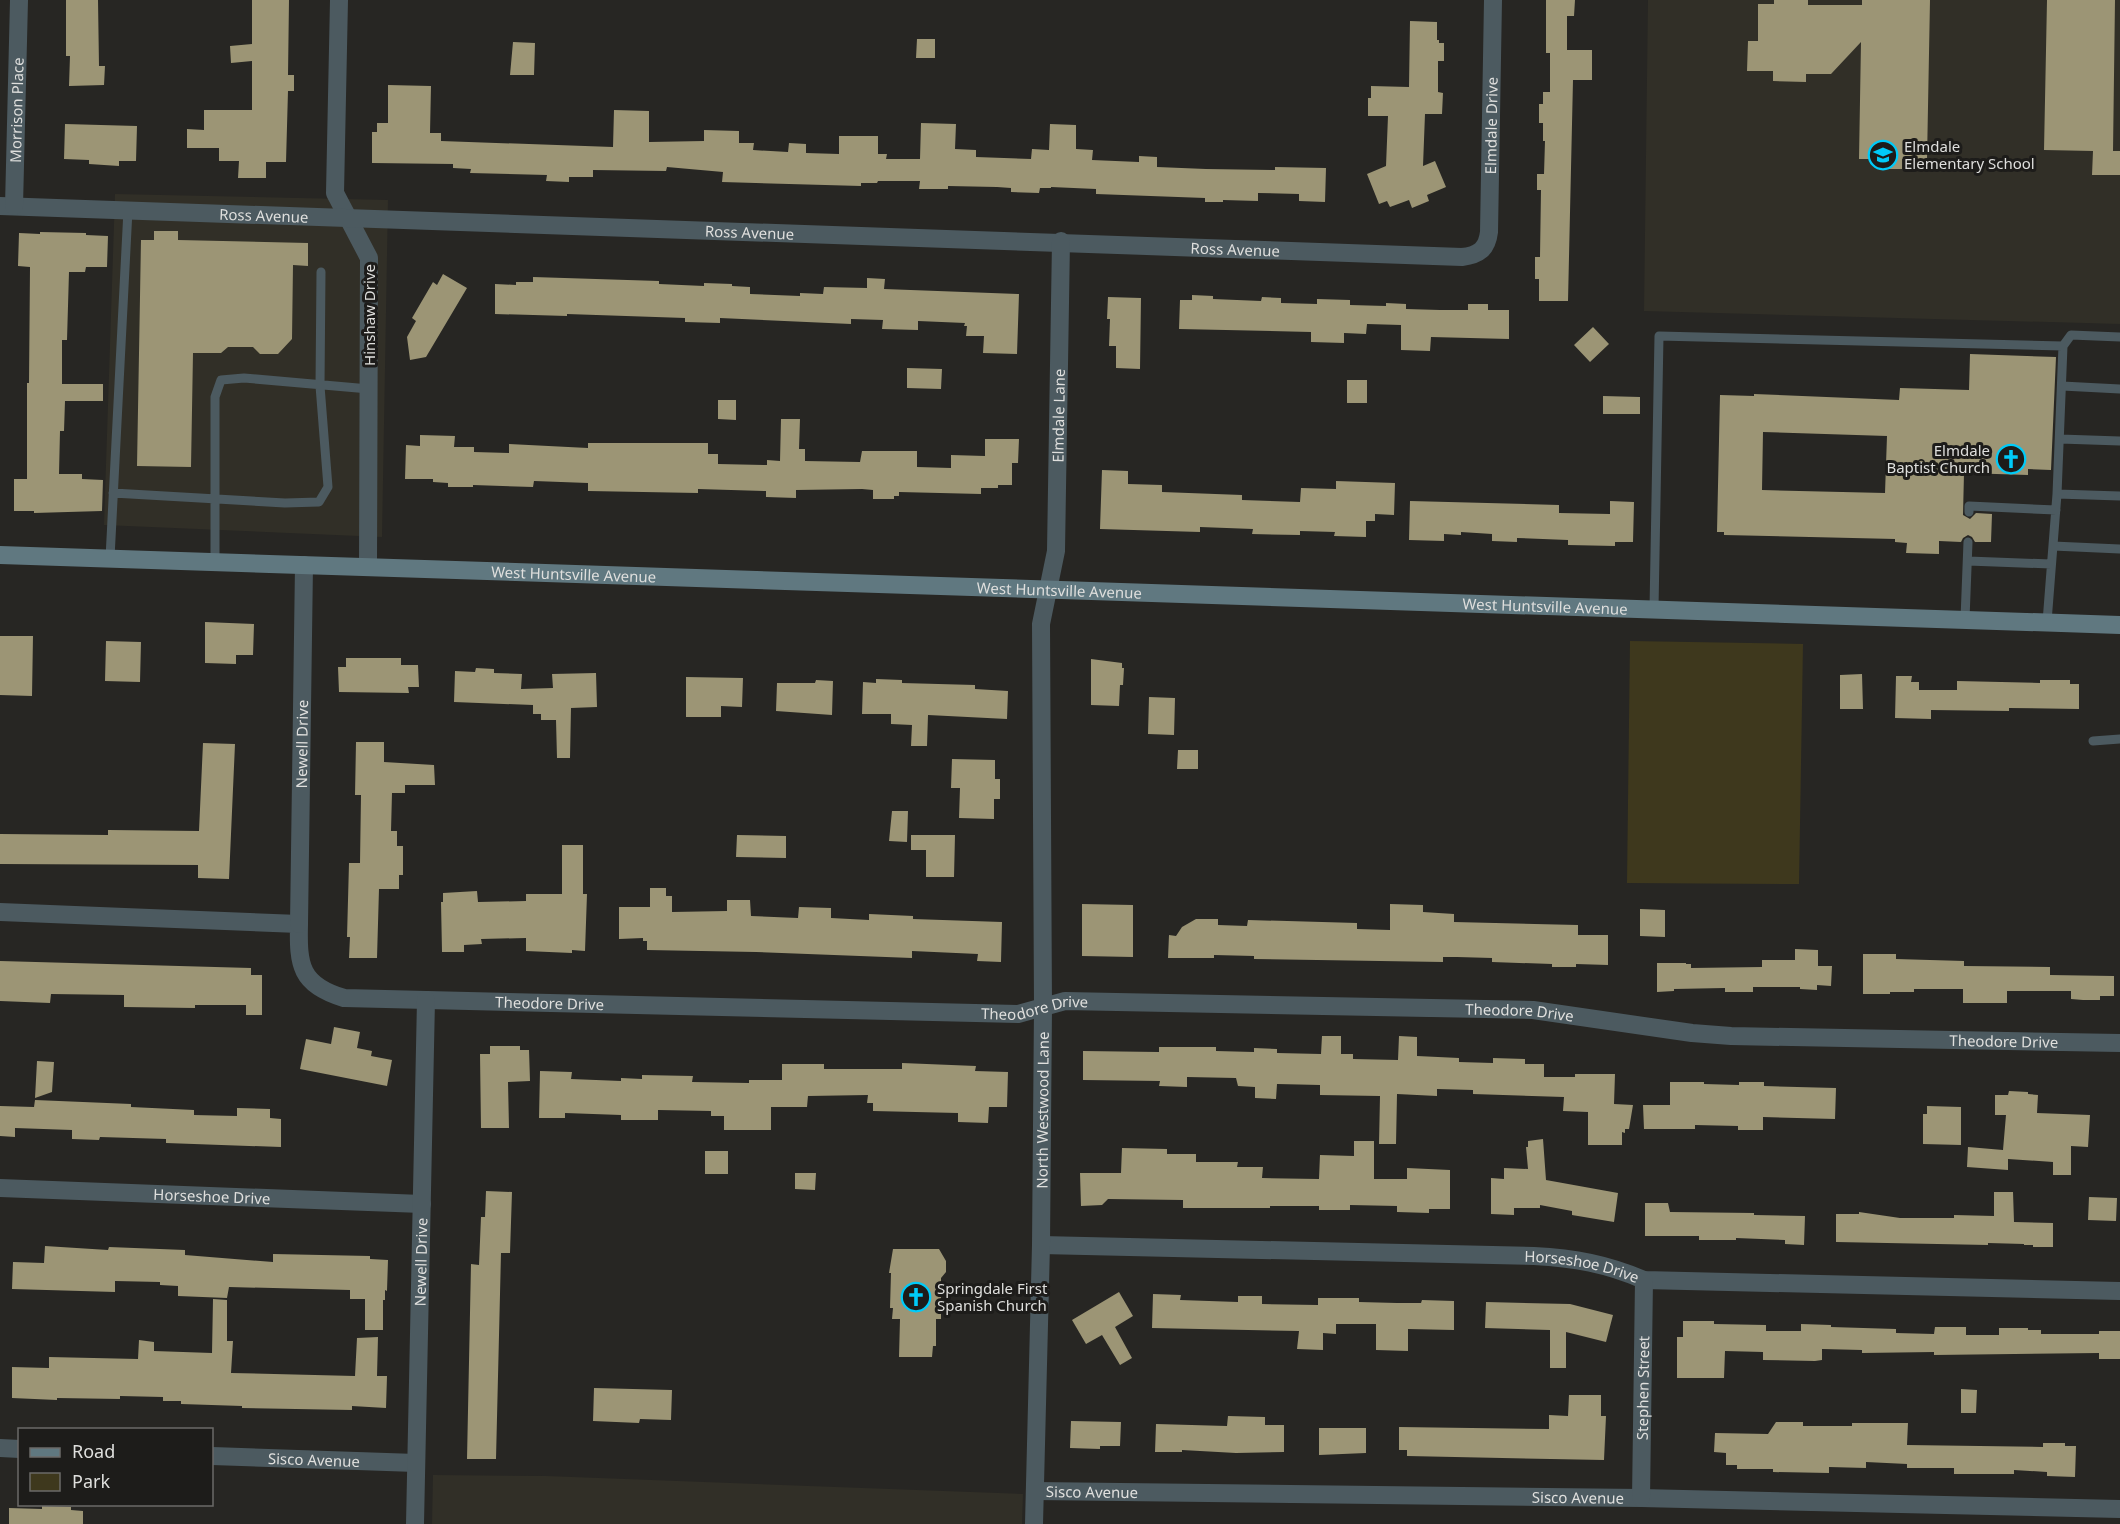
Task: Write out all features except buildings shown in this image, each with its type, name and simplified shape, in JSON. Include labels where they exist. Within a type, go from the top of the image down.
[{"type":"main road","name":"West Huntsville Avenue","points":[[0,555],[2120,625]]},
{"type":"street","name":"Morrison Place","points":[[7,206],[19,0]]},
{"type":"street","name":"Hinshaw Drive","points":[[339,0],[334,193],[369,258],[368,567]]},
{"type":"street","name":"Elmdale Drive","points":[[1483,250],[1490,232],[1493,0]]},
{"type":"street","name":"Ross Avenue","points":[[7,206],[1061,241],[1462,257],[1475,255],[1483,250]]},
{"type":"street","name":"Elmdale Lane","points":[[1049,589],[1056,551],[1061,241]]},
{"type":"street","name":"Newell Drive","points":[[299,924],[304,565]]},
{"type":"street","name":"North Westwood Lane","points":[[1034,1524],[1041,1245],[1043,1007],[1041,624],[1049,589]]},
{"type":"street","points":[[0,912],[299,924]]},
{"type":"street","name":"Theodore Drive","points":[[299,924],[299,954],[303,971],[314,986],[344,998],[1018,1014],[1065,1000],[1533,1010],[1692,1033],[1731,1036],[2120,1043]]},
{"type":"street","name":"Newell Drive","points":[[415,1524],[426,1000]]},
{"type":"street","name":"Horseshoe Drive","points":[[0,1188],[422,1204]]},
{"type":"street","name":"Horseshoe Drive","points":[[1041,1245],[1554,1257],[1574,1258],[1620,1269],[1644,1280],[2120,1291]]},
{"type":"street","name":"Stephen Street","points":[[1641,1498],[1644,1280]]},
{"type":"street","points":[[0,1448],[18,1449]]},
{"type":"street","name":"Sisco Avenue","points":[[213,1456],[416,1463]]},
{"type":"street","name":"Sisco Avenue","points":[[1035,1491],[1641,1498],[2120,1509]]},
{"type":"lane","points":[[110,558],[128,210]]},
{"type":"lane","points":[[113,493],[285,503],[319,502],[328,488],[320,386],[321,272]]},
{"type":"lane","points":[[2047,622],[2057,494],[2063,346],[2070,335],[2120,337]]},
{"type":"lane","points":[[1654,609],[1659,336],[2063,346]]},
{"type":"lane","points":[[215,562],[215,397],[221,380],[244,378],[320,386],[369,388]]},
{"type":"lane","points":[[2062,386],[2120,388]]},
{"type":"lane","points":[[2060,439],[2120,441]]},
{"type":"lane","points":[[2057,494],[2120,496]]},
{"type":"lane","points":[[1969,509],[2056,510]]},
{"type":"lane","points":[[1965,620],[1968,542]]},
{"type":"lane","points":[[2053,546],[2120,549]]},
{"type":"lane","points":[[1968,561],[2051,564]]},
{"type":"lane","points":[[2093,741],[2120,739]]},
{"type":"shaded area","name":"Elmdale Elementary School","points":[[1648,0],[2120,0],[2120,324],[1644,311]]},
{"type":"shaded area","points":[[115,194],[388,200],[382,537],[104,525]]},
{"type":"shaded area","points":[[433,1475],[546,1476],[1023,1494],[1022,1524],[432,1524]]},
{"type":"green space","points":[[1630,641],[1803,644],[1799,884],[1627,883]]},
{"type":"place","name":"Elmdale Elementary School","points":[[1883,155]]},
{"type":"place","name":"Elmdale Baptist Church","points":[[2011,459]]},
{"type":"place","name":"Springdale First Spanish Church","points":[[916,1297]]}]
